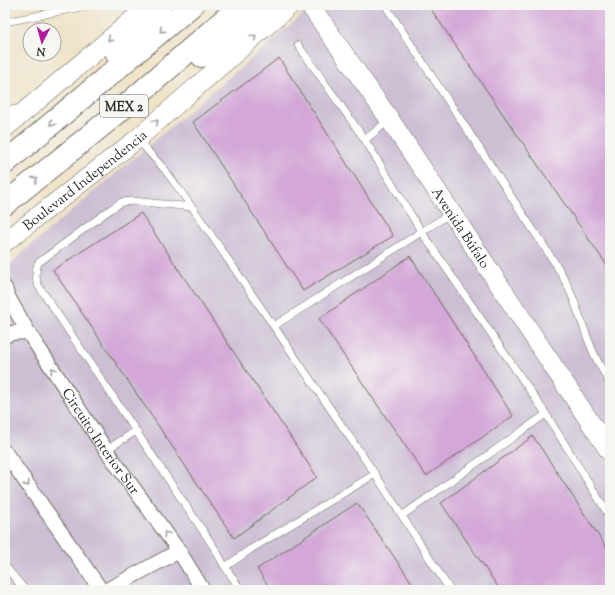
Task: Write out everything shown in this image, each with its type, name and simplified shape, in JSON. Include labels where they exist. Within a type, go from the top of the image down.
[{"type":"highway","points":[[69,108],[160,5]]},
{"type":"highway","name":"MEX 2","points":[[5,163],[192,5]]},
{"type":"highway","name":"MEX 2","points":[[5,204],[115,115],[240,5]]},
{"type":"highway","points":[[115,115],[166,81],[273,5]]},
{"type":"main road","points":[[5,128],[150,5]]},
{"type":"main road","name":"Boulevard Independencia","points":[[5,242],[137,139],[290,5]]},
{"type":"main road","name":"Avenida Búfalo","points":[[310,5],[390,120],[610,452]]},
{"type":"street","name":"Circuito Interior Sur","points":[[5,288],[7,295],[28,332],[106,450],[179,551],[203,590]]},
{"type":"street","points":[[5,336],[11,333],[28,332]]},
{"type":"street","points":[[5,452],[101,590]]},
{"type":"street","points":[[107,590],[179,551]]},
{"type":"lane","points":[[5,22],[91,5]]},
{"type":"lane","points":[[385,5],[562,274],[573,298],[594,357],[610,382]]},
{"type":"lane","points":[[298,45],[365,140],[421,231],[546,414],[610,517]]},
{"type":"lane","points":[[5,110],[28,109]]},
{"type":"lane","points":[[365,140],[390,120]]},
{"type":"lane","points":[[137,139],[164,170],[192,207],[403,515],[450,590]]},
{"type":"lane","points":[[192,207],[141,201],[122,202],[38,263],[35,271],[38,285],[241,590]]},
{"type":"lane","points":[[274,326],[451,213]]},
{"type":"lane","points":[[403,515],[546,414]]},
{"type":"lane","points":[[106,450],[136,431]]},
{"type":"lane","points":[[225,567],[251,549],[375,474]]},
{"type":"lane","points":[[5,566],[26,590]]},
{"type":"shaded area","points":[[314,5],[610,5],[610,590],[5,590],[5,271],[23,252]]},
{"type":"building","points":[[5,5],[16,5],[16,6],[5,8]]},
{"type":"building","points":[[428,5],[604,5],[610,15],[610,270]]},
{"type":"building","points":[[279,58],[393,236],[303,291],[193,122]]},
{"type":"building","points":[[141,213],[317,477],[234,538],[53,270]]},
{"type":"building","points":[[410,256],[513,416],[426,476],[319,319]]},
{"type":"building","points":[[533,436],[610,553],[610,590],[500,590],[441,503]]},
{"type":"building","points":[[357,503],[417,590],[271,590],[257,569]]}]
